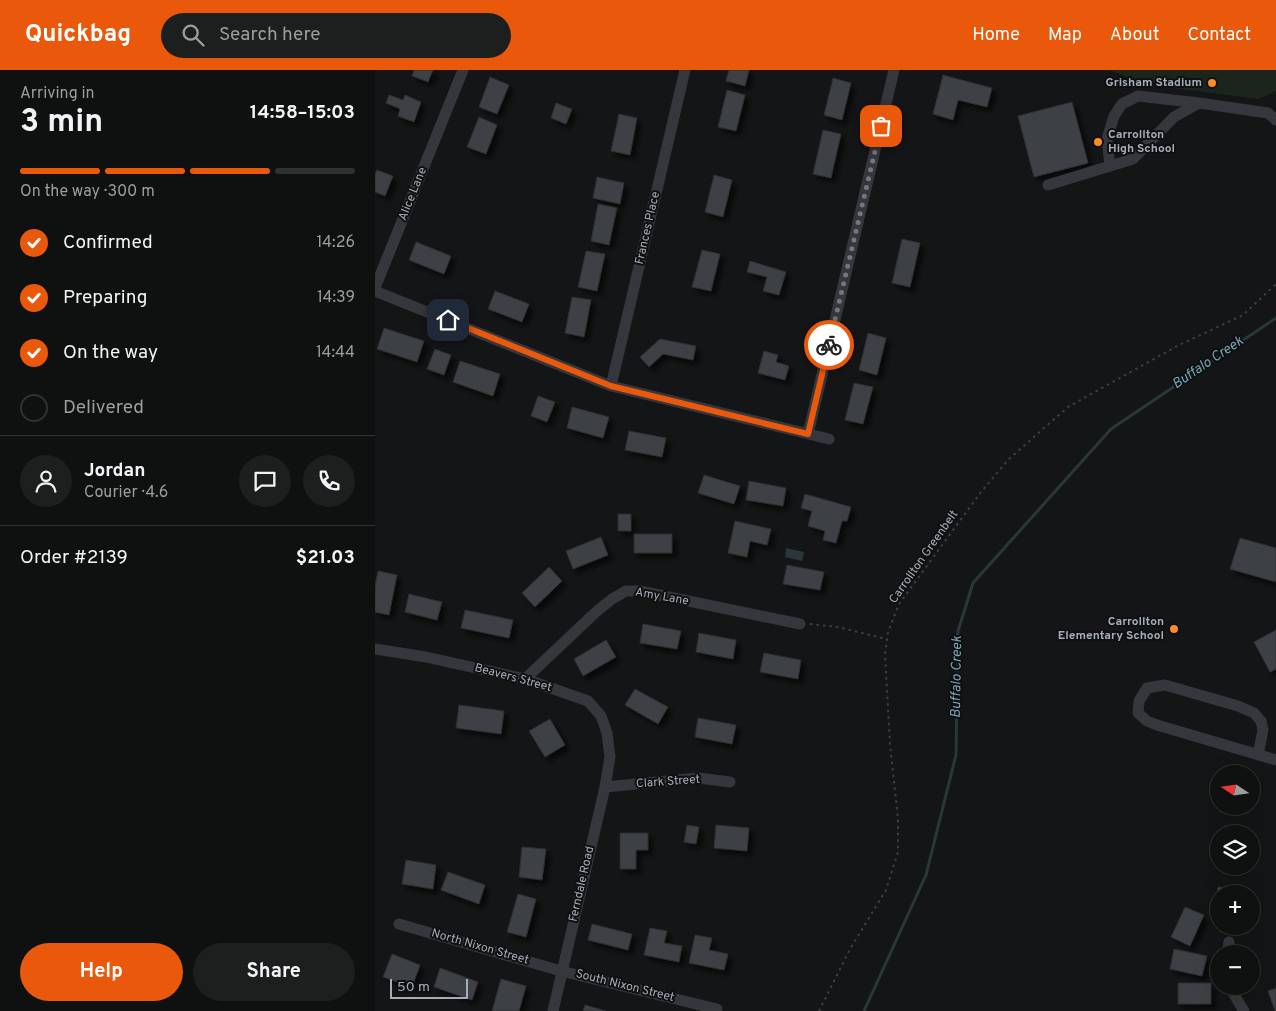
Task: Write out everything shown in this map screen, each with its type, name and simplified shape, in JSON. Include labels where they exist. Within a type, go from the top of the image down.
[{"type":"street","name":"Alice Lane","points":[[375,290],[463,70]]},
{"type":"street","name":"Frances Place","points":[[611,386],[685,70]]},
{"type":"street","points":[[808,434],[894,70]]},
{"type":"street","points":[[1110,166],[1107,139],[1114,116],[1122,104],[1138,96],[1199,103],[1273,115]]},
{"type":"street","points":[[1048,185],[1133,159],[1174,117],[1199,103]]},
{"type":"street","points":[[375,290],[611,386],[829,439]]},
{"type":"street","name":"Amy Lane","points":[[525,679],[597,611],[626,591],[640,591],[800,624]]},
{"type":"street","name":"Beavers Street","points":[[375,649],[426,657],[525,679],[588,701],[601,716],[607,733],[610,757]]},
{"type":"street","points":[[1258,755],[1263,730],[1261,721],[1254,713],[1238,706],[1165,686],[1147,688],[1139,701],[1138,714],[1147,721],[1157,725],[1258,755],[1276,760]]},
{"type":"street","name":"Ferndale Road","points":[[553,1011],[605,787],[610,757]]},
{"type":"street","name":"Clark Street","points":[[605,787],[698,778],[731,782]]},
{"type":"street","name":"North Nixon Street","points":[[399,924],[561,970]]},
{"type":"street","name":"South Nixon Street","points":[[561,970],[717,1009]]},
{"type":"street","points":[[1234,995],[1244,1011]]},
{"type":"path","name":"Carrollton Greenbelt","points":[[819,1011],[850,949],[886,890],[898,852],[898,819],[890,744],[885,655],[888,632],[899,604],[981,492],[1009,459],[1067,407],[1171,350],[1243,315],[1276,284]]},
{"type":"path","points":[[800,624],[838,627],[887,639]]},
{"type":"shaded area","name":"Grisham Stadium","points":[[1110,70],[1276,70],[1276,91],[1258,99],[1166,87],[1131,79]]},
{"type":"shaded area","points":[[786,548],[804,552],[802,561],[785,557]]},
{"type":"building","points":[[414,70],[433,70],[428,82],[412,76]]},
{"type":"building","points":[[729,70],[749,70],[745,86],[726,81]]},
{"type":"building","points":[[943,75],[992,88],[987,107],[958,100],[953,120],[933,114]]},
{"type":"building","points":[[490,77],[509,85],[497,114],[479,107]]},
{"type":"building","points":[[833,78],[851,83],[842,120],[824,115]]},
{"type":"building","points":[[727,90],[745,95],[736,131],[718,127]]},
{"type":"building","points":[[389,95],[403,100],[405,95],[421,102],[414,122],[398,116],[400,109],[386,103]]},
{"type":"building","points":[[1072,102],[1088,163],[1034,177],[1018,116]]},
{"type":"building","points":[[556,103],[572,109],[566,124],[551,118]]},
{"type":"building","points":[[619,114],[637,118],[630,155],[611,151]]},
{"type":"building","points":[[479,117],[497,125],[486,154],[467,147]]},
{"type":"building","points":[[823,130],[841,134],[831,178],[813,174]]},
{"type":"building","points":[[377,170],[393,176],[385,196],[375,192],[375,174]]},
{"type":"building","points":[[714,175],[732,180],[723,217],[705,212]]},
{"type":"building","points":[[597,177],[624,183],[620,204],[593,198]]},
{"type":"building","points":[[598,204],[617,208],[609,245],[591,241]]},
{"type":"building","points":[[902,239],[920,243],[910,287],[892,283]]},
{"type":"building","points":[[416,242],[451,256],[444,274],[409,260]]},
{"type":"building","points":[[702,250],[720,254],[711,291],[692,287]]},
{"type":"building","points":[[586,251],[605,254],[597,291],[578,287]]},
{"type":"building","points":[[750,261],[786,272],[779,295],[763,291],[767,277],[747,272]]},
{"type":"building","points":[[495,291],[529,304],[522,322],[488,309]]},
{"type":"building","points":[[572,297],[591,300],[584,337],[565,333]]},
{"type":"building","points":[[384,328],[424,341],[417,362],[377,349]]},
{"type":"building","points":[[868,333],[886,338],[877,375],[859,370]]},
{"type":"building","points":[[660,339],[696,346],[693,360],[663,354],[649,367],[640,357]]},
{"type":"building","points":[[435,349],[451,355],[444,375],[427,369]]},
{"type":"building","points":[[764,351],[778,355],[776,362],[789,366],[785,380],[758,373]]},
{"type":"building","points":[[460,361],[500,374],[493,396],[453,382]]},
{"type":"building","points":[[854,383],[873,387],[863,424],[845,420]]},
{"type":"building","points":[[538,396],[555,402],[547,422],[531,416]]},
{"type":"building","points":[[572,407],[609,417],[603,438],[567,428]]},
{"type":"building","points":[[629,431],[666,438],[662,457],[625,450]]},
{"type":"building","points":[[704,475],[740,486],[734,504],[698,493]]},
{"type":"building","points":[[749,481],[786,488],[783,506],[746,500]]},
{"type":"building","points":[[805,494],[851,507],[847,521],[842,521],[836,543],[823,540],[825,531],[808,526],[812,511],[801,508]]},
{"type":"building","points":[[618,514],[631,514],[631,531],[618,531]]},
{"type":"building","points":[[735,521],[771,529],[767,545],[750,541],[747,557],[728,553]]},
{"type":"building","points":[[634,534],[672,534],[672,553],[634,553]]},
{"type":"building","points":[[601,537],[608,555],[573,569],[566,551]]},
{"type":"building","points":[[1240,538],[1276,548],[1276,582],[1230,569]]},
{"type":"building","points":[[787,565],[824,572],[820,590],[783,584]]},
{"type":"building","points":[[549,567],[562,581],[535,607],[522,593]]},
{"type":"building","points":[[378,571],[397,575],[389,615],[375,612],[375,586]]},
{"type":"building","points":[[409,594],[442,602],[437,620],[405,612]]},
{"type":"building","points":[[465,610],[513,620],[509,638],[461,628]]},
{"type":"building","points":[[643,624],[681,631],[677,649],[640,643]]},
{"type":"building","points":[[1276,630],[1276,669],[1270,672],[1254,642]]},
{"type":"building","points":[[699,633],[736,640],[733,659],[696,652]]},
{"type":"building","points":[[606,640],[616,657],[583,676],[574,659]]},
{"type":"building","points":[[764,653],[801,660],[798,679],[760,672]]},
{"type":"building","points":[[635,689],[668,707],[658,724],[625,705]]},
{"type":"building","points":[[459,705],[504,711],[501,734],[456,728]]},
{"type":"building","points":[[698,718],[736,725],[732,744],[695,737]]},
{"type":"building","points":[[550,719],[565,745],[545,757],[529,731]]},
{"type":"building","points":[[687,825],[699,827],[696,844],[684,842]]},
{"type":"building","points":[[716,825],[749,828],[747,851],[714,848]]},
{"type":"building","points":[[620,833],[648,833],[648,850],[636,850],[636,869],[620,869]]},
{"type":"building","points":[[522,847],[546,849],[542,880],[519,877]]},
{"type":"building","points":[[406,860],[436,865],[433,889],[402,884]]},
{"type":"building","points":[[448,872],[485,885],[479,904],[441,890]]},
{"type":"building","points":[[518,894],[536,899],[526,937],[507,932]]},
{"type":"building","points":[[1185,907],[1204,915],[1190,946],[1171,937]]},
{"type":"building","points":[[592,924],[632,934],[628,950],[588,940]]},
{"type":"building","points":[[650,928],[667,931],[664,943],[682,946],[679,962],[644,955]]},
{"type":"building","points":[[695,935],[712,938],[709,950],[728,954],[724,970],[689,963]]},
{"type":"building","points":[[1174,949],[1207,956],[1202,976],[1170,969]]},
{"type":"building","points":[[392,954],[420,965],[412,987],[383,977]]},
{"type":"building","points":[[440,968],[478,982],[472,1000],[434,987]]},
{"type":"building","points":[[501,979],[526,986],[519,1011],[492,1011]]},
{"type":"building","points":[[1178,983],[1210,983],[1211,1004],[1178,1004]]},
{"type":"building","points":[[1276,988],[1276,1011],[1275,1011],[1268,991]]},
{"type":"building","points":[[585,1005],[606,1011],[583,1011]]},
{"type":"waterway","name":"Buffalo Creek","points":[[864,1011],[926,875],[956,755],[958,631],[973,583],[1111,429],[1276,318]]},
{"type":"way so far","points":[[829,345],[881,126]]},
{"type":"place","name":"Grisham Stadium","points":[[1212,83]]},
{"type":"place","name":"Carrollton High School","points":[[1098,142]]},
{"type":"place","name":"Carrollton Elementary School","points":[[1174,629]]},
{"type":"route","points":[[448,320],[611,386],[808,434],[829,345]]}]
